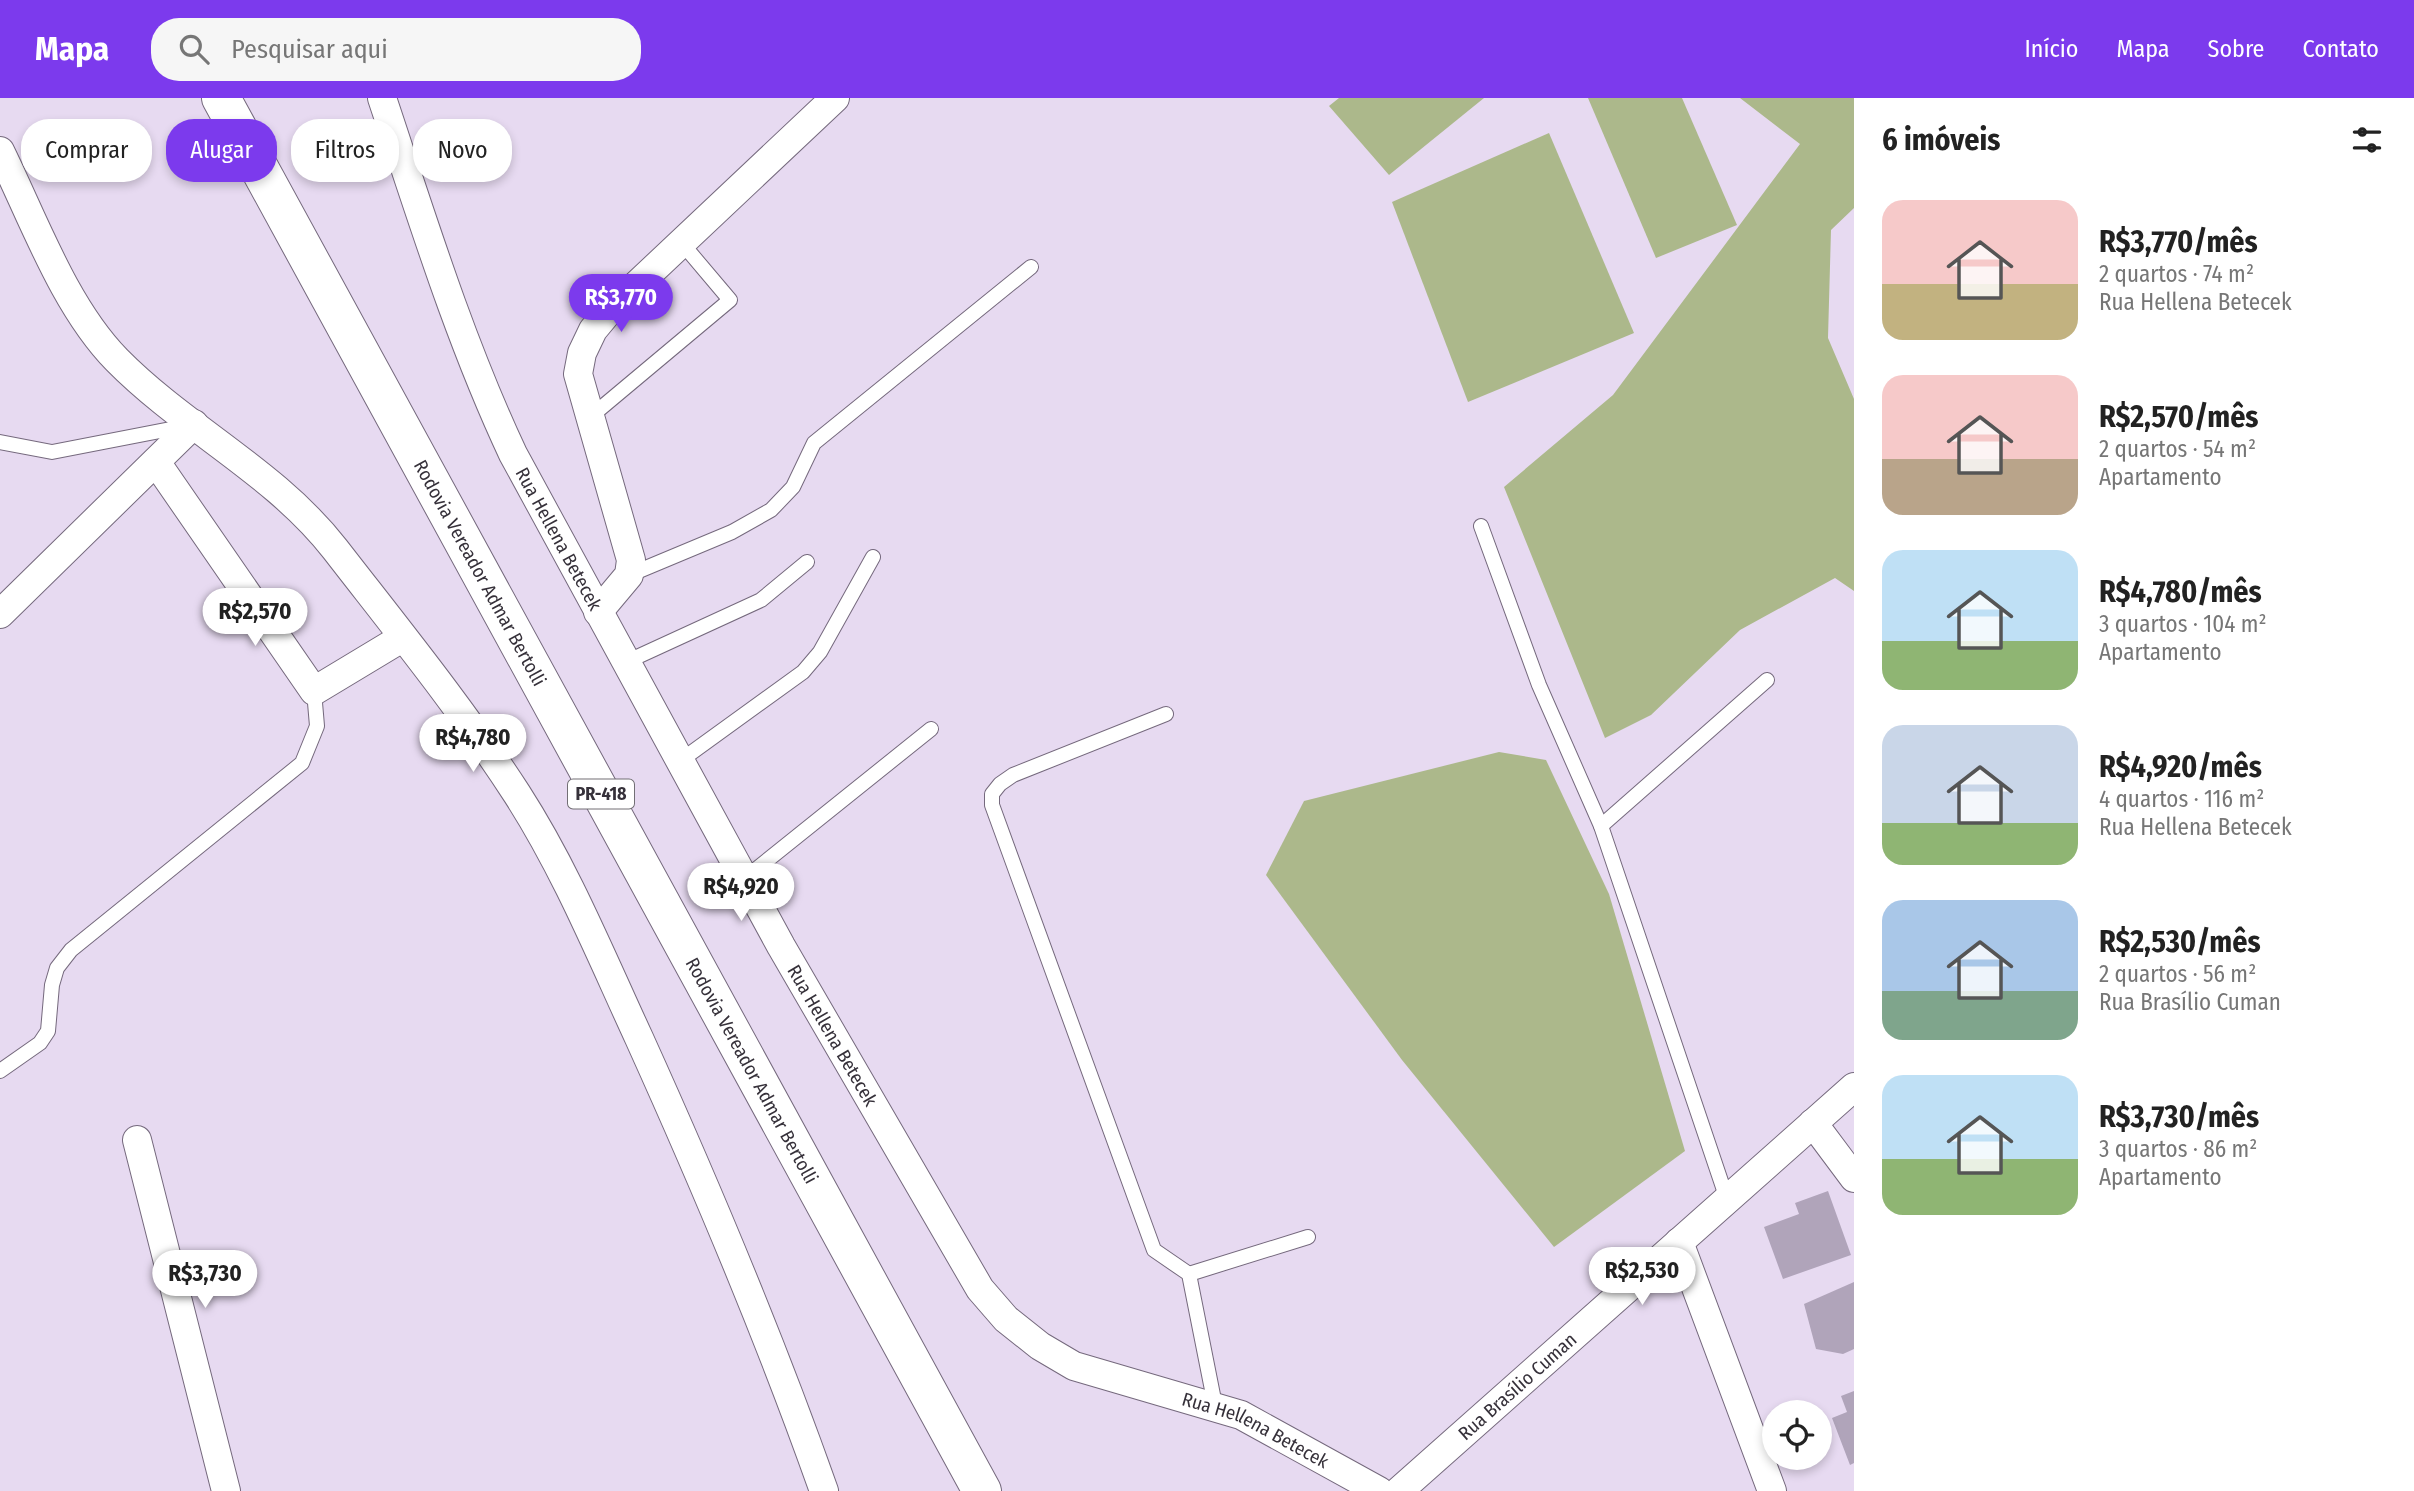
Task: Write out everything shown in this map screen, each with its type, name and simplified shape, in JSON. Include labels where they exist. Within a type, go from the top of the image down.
[{"type":"highway","name":"Rodovia Vereador Admar Bertolli","points":[[221,98],[982,1491]]},
{"type":"street","name":"Rua Hellena Betecek","points":[[383,98],[482,388],[548,522],[744,879],[962,1262],[1006,1319],[1040,1346],[1074,1366],[1215,1405],[1241,1415],[1379,1491]]},
{"type":"street","points":[[598,612],[629,575],[631,561],[588,419],[578,374],[582,353],[593,330],[681,242],[835,98]]},
{"type":"street","points":[[0,151],[90,327],[115,358],[147,388],[299,507],[402,638],[505,776],[551,852],[659,1083],[795,1412],[824,1491]]},
{"type":"street","points":[[0,614],[194,424]]},
{"type":"street","points":[[156,462],[314,691],[402,638]]},
{"type":"street","name":"Rua Brasílio Cuman","points":[[1399,1491],[1853,1090]]},
{"type":"street","points":[[1813,1124],[1854,1178]]},
{"type":"street","points":[[137,1140],[226,1491]]},
{"type":"street","points":[[1679,1242],[1773,1491]]},
{"type":"lane","points":[[588,419],[730,300],[681,242]]},
{"type":"lane","points":[[629,575],[732,532],[771,510],[793,487],[814,443],[1031,267]]},
{"type":"lane","points":[[0,442],[52,452],[194,424]]},
{"type":"lane","points":[[1481,526],[1539,685],[1601,826],[1727,1199]]},
{"type":"lane","points":[[680,761],[803,672],[820,652],[873,557]]},
{"type":"lane","points":[[626,662],[761,600],[807,562]]},
{"type":"lane","points":[[1601,826],[1767,680]]},
{"type":"lane","points":[[0,1071],[40,1043],[48,1031],[52,985],[57,968],[71,950],[302,764],[317,726],[314,691]]},
{"type":"lane","points":[[1166,714],[1013,775],[992,794],[992,805],[1154,1250],[1189,1275],[1215,1405]]},
{"type":"lane","points":[[744,879],[931,729]]},
{"type":"lane","points":[[1189,1275],[1308,1237]]},
{"type":"green space","points":[[1339,98],[1484,98],[1389,175],[1329,106]]},
{"type":"green space","points":[[1588,98],[1682,98],[1737,225],[1656,258]]},
{"type":"green space","points":[[1740,98],[1854,98],[1854,208],[1831,230],[1828,338],[1854,399],[1854,591],[1835,578],[1740,630],[1651,715],[1605,738],[1504,487],[1613,395],[1800,144]]},
{"type":"green space","points":[[1549,133],[1634,333],[1468,402],[1392,202]]},
{"type":"green space","points":[[1499,752],[1546,760],[1609,894],[1685,1151],[1554,1247],[1402,1060],[1266,875],[1304,801]]},
{"type":"building","points":[[1828,1191],[1851,1255],[1783,1279],[1764,1227],[1799,1214],[1795,1203]]},
{"type":"building","points":[[1854,1282],[1854,1349],[1843,1354],[1816,1349],[1804,1304]]},
{"type":"building","points":[[1854,1391],[1854,1463],[1850,1465],[1832,1418],[1847,1412],[1841,1396]]}]
